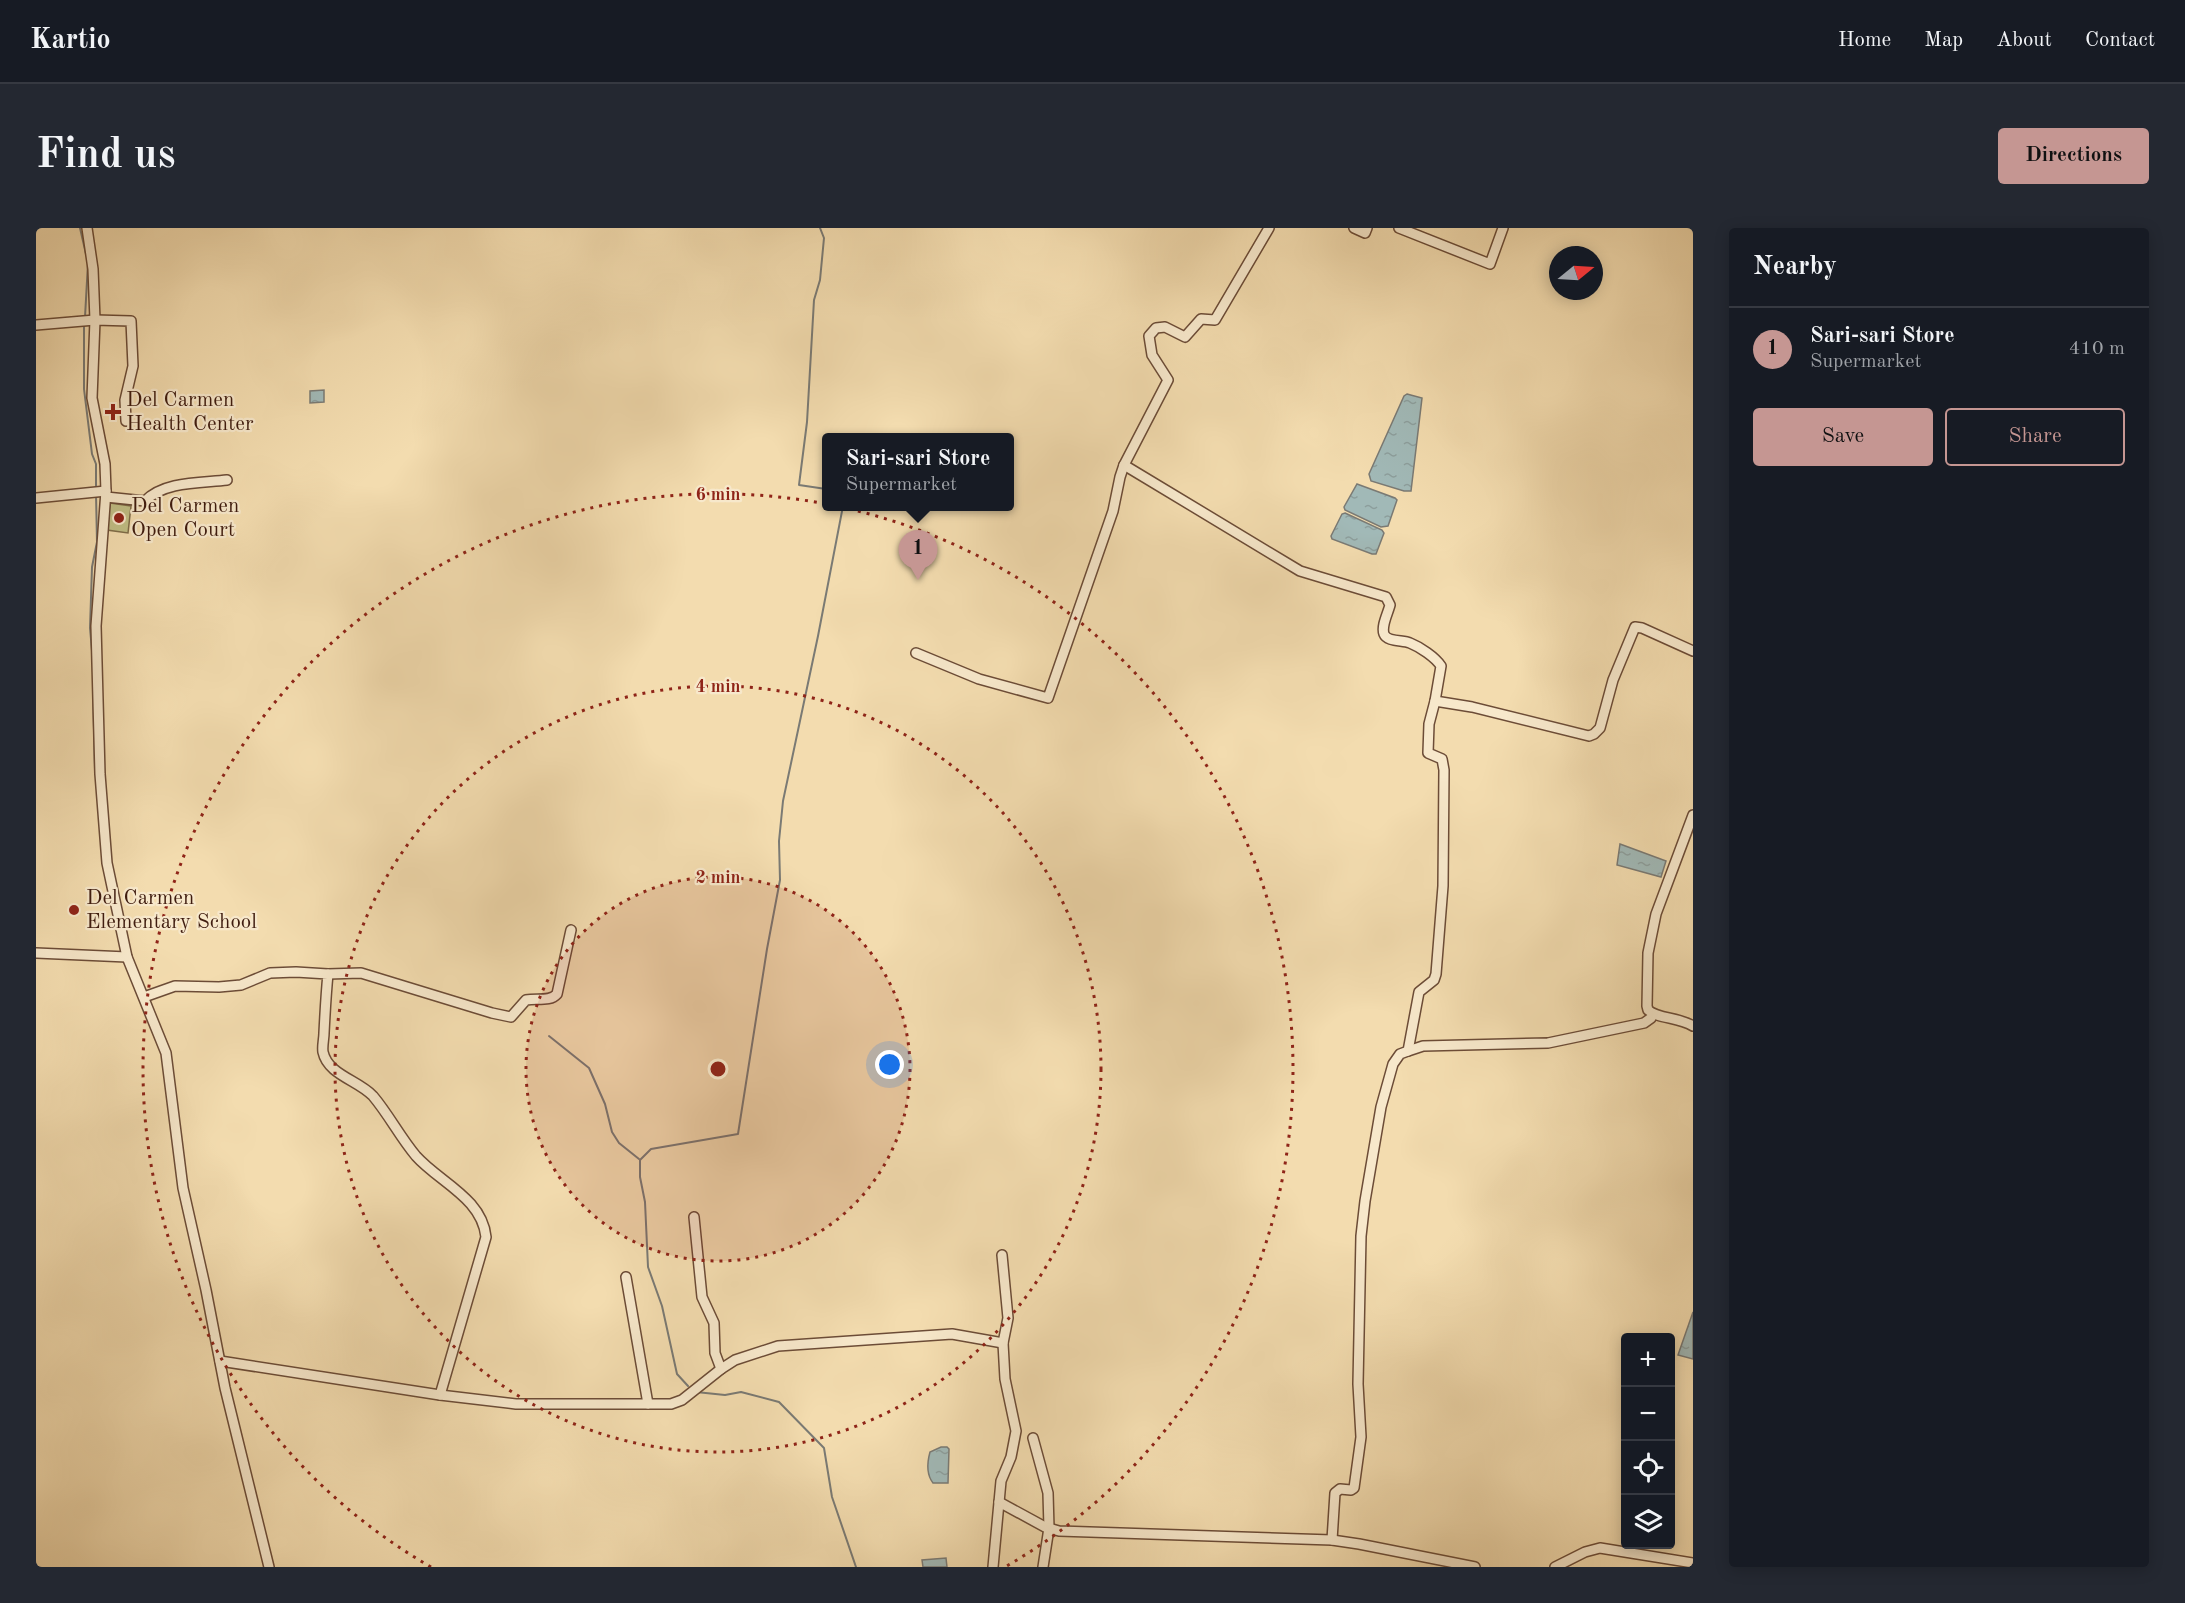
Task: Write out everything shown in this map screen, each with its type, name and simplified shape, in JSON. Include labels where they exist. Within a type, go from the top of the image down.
[{"type":"street","points":[[87,228],[93,269],[95,320],[92,398],[105,464],[106,494],[96,626],[100,774],[107,863],[127,957],[166,1053],[183,1188],[220,1361],[269,1567]]},
{"type":"street","points":[[916,653],[979,679],[1047,698],[1113,511],[1124,465],[1168,380],[1152,355],[1149,336],[1156,328],[1165,327],[1185,337],[1201,319],[1215,320],[1269,228]]},
{"type":"street","points":[[1354,228],[1362,233],[1365,233],[1367,228]]},
{"type":"street","points":[[1399,228],[1490,264],[1503,228]]},
{"type":"street","points":[[36,326],[95,320],[131,321],[132,366],[125,400],[126,421]]},
{"type":"street","points":[[1124,465],[1300,571],[1386,597],[1390,605],[1383,630],[1384,635],[1387,638],[1411,644],[1438,661],[1441,666],[1429,724],[1428,753],[1442,759],[1444,770],[1443,886],[1436,974],[1434,980],[1419,992],[1407,1051]]},
{"type":"street","points":[[36,498],[106,494],[146,501],[159,490],[226,480]]},
{"type":"street","points":[[1435,701],[1472,707],[1589,736],[1600,728],[1613,680],[1635,627],[1638,626],[1693,651]]},
{"type":"street","points":[[1693,815],[1656,914],[1649,945],[1647,1006],[1649,1012],[1653,1014],[1683,1020],[1693,1026]]},
{"type":"street","points":[[144,997],[175,986],[241,986],[270,973],[361,973],[511,1017],[526,1000],[549,999],[558,994],[571,930]]},
{"type":"street","points":[[36,953],[127,957]]},
{"type":"street","points":[[328,974],[323,1052],[328,1064],[336,1072],[348,1077],[372,1095],[424,1165],[448,1182],[471,1204],[486,1232],[465,1314],[459,1326],[440,1395]]},
{"type":"street","points":[[1332,1540],[1335,1493],[1340,1489],[1354,1488],[1361,1437],[1358,1384],[1361,1236],[1381,1107],[1393,1064],[1400,1054],[1423,1046],[1562,1041],[1644,1023],[1653,1014]]},
{"type":"street","points":[[694,1217],[702,1297],[714,1323],[715,1353],[721,1369]]},
{"type":"street","points":[[993,1567],[1001,1481],[1011,1457],[1016,1431],[1005,1379],[1003,1343],[1008,1318],[1002,1255]]},
{"type":"street","points":[[626,1277],[648,1404]]},
{"type":"street","points":[[220,1361],[440,1395],[516,1404],[671,1404],[682,1400],[735,1360],[765,1349],[790,1345],[952,1334],[1003,1343]]},
{"type":"street","points":[[1033,1437],[1048,1493],[1043,1567]]},
{"type":"street","points":[[999,1502],[1047,1527],[1069,1532],[1332,1540],[1475,1567]]},
{"type":"street","points":[[1555,1567],[1600,1548],[1693,1563]]},
{"type":"shaded area","name":"Del Carmen Open Court","points":[[110,503],[131,506],[128,533],[107,530]]},
{"type":"water","points":[[324,390],[324,402],[310,403],[310,391]]},
{"type":"water","points":[[1407,394],[1422,398],[1411,491],[1371,481],[1369,474],[1404,396]]},
{"type":"water","points":[[1357,484],[1397,500],[1388,526],[1381,527],[1345,510],[1344,507]]},
{"type":"water","points":[[1345,513],[1382,530],[1384,533],[1376,554],[1332,539],[1331,536],[1342,514]]},
{"type":"water","points":[[1620,844],[1666,861],[1661,877],[1617,865]]},
{"type":"water","points":[[1693,1312],[1693,1359],[1678,1355]]},
{"type":"water","points":[[941,1447],[949,1449],[948,1483],[933,1483],[928,1472],[929,1456],[930,1452]]},
{"type":"water","points":[[946,1558],[947,1567],[923,1567],[922,1560]]},
{"type":"waterway","points":[[80,228],[86,254]]},
{"type":"waterway","points":[[820,228],[824,238],[820,280],[814,300],[807,422],[799,485],[822,488]]},
{"type":"waterway","points":[[85,317],[88,263]]},
{"type":"waterway","points":[[84,326],[84,389],[92,454],[96,464],[96,488]]},
{"type":"waterway","points":[[93,662],[90,628],[92,567],[97,542],[96,494]]},
{"type":"waterway","points":[[688,1386],[677,1374],[662,1306],[648,1267],[645,1202],[640,1177],[640,1160],[651,1149],[738,1134],[780,880],[779,841],[783,801],[842,511]]},
{"type":"waterway","points":[[93,689],[95,771]]},
{"type":"waterway","points":[[549,1036],[589,1068],[605,1104],[612,1132],[619,1143],[639,1159]]},
{"type":"waterway","points":[[696,1392],[725,1395],[741,1392],[779,1402],[824,1448],[832,1497],[856,1567]]},
{"type":"place","name":"Del Carmen Health Center","points":[[113,412]]},
{"type":"place","name":"Del Carmen Open Court","points":[[119,518]]},
{"type":"place","name":"Sari-sari Store","points":[[918,580]]},
{"type":"place","name":"Del Carmen Elementary School","points":[[74,910]]}]
